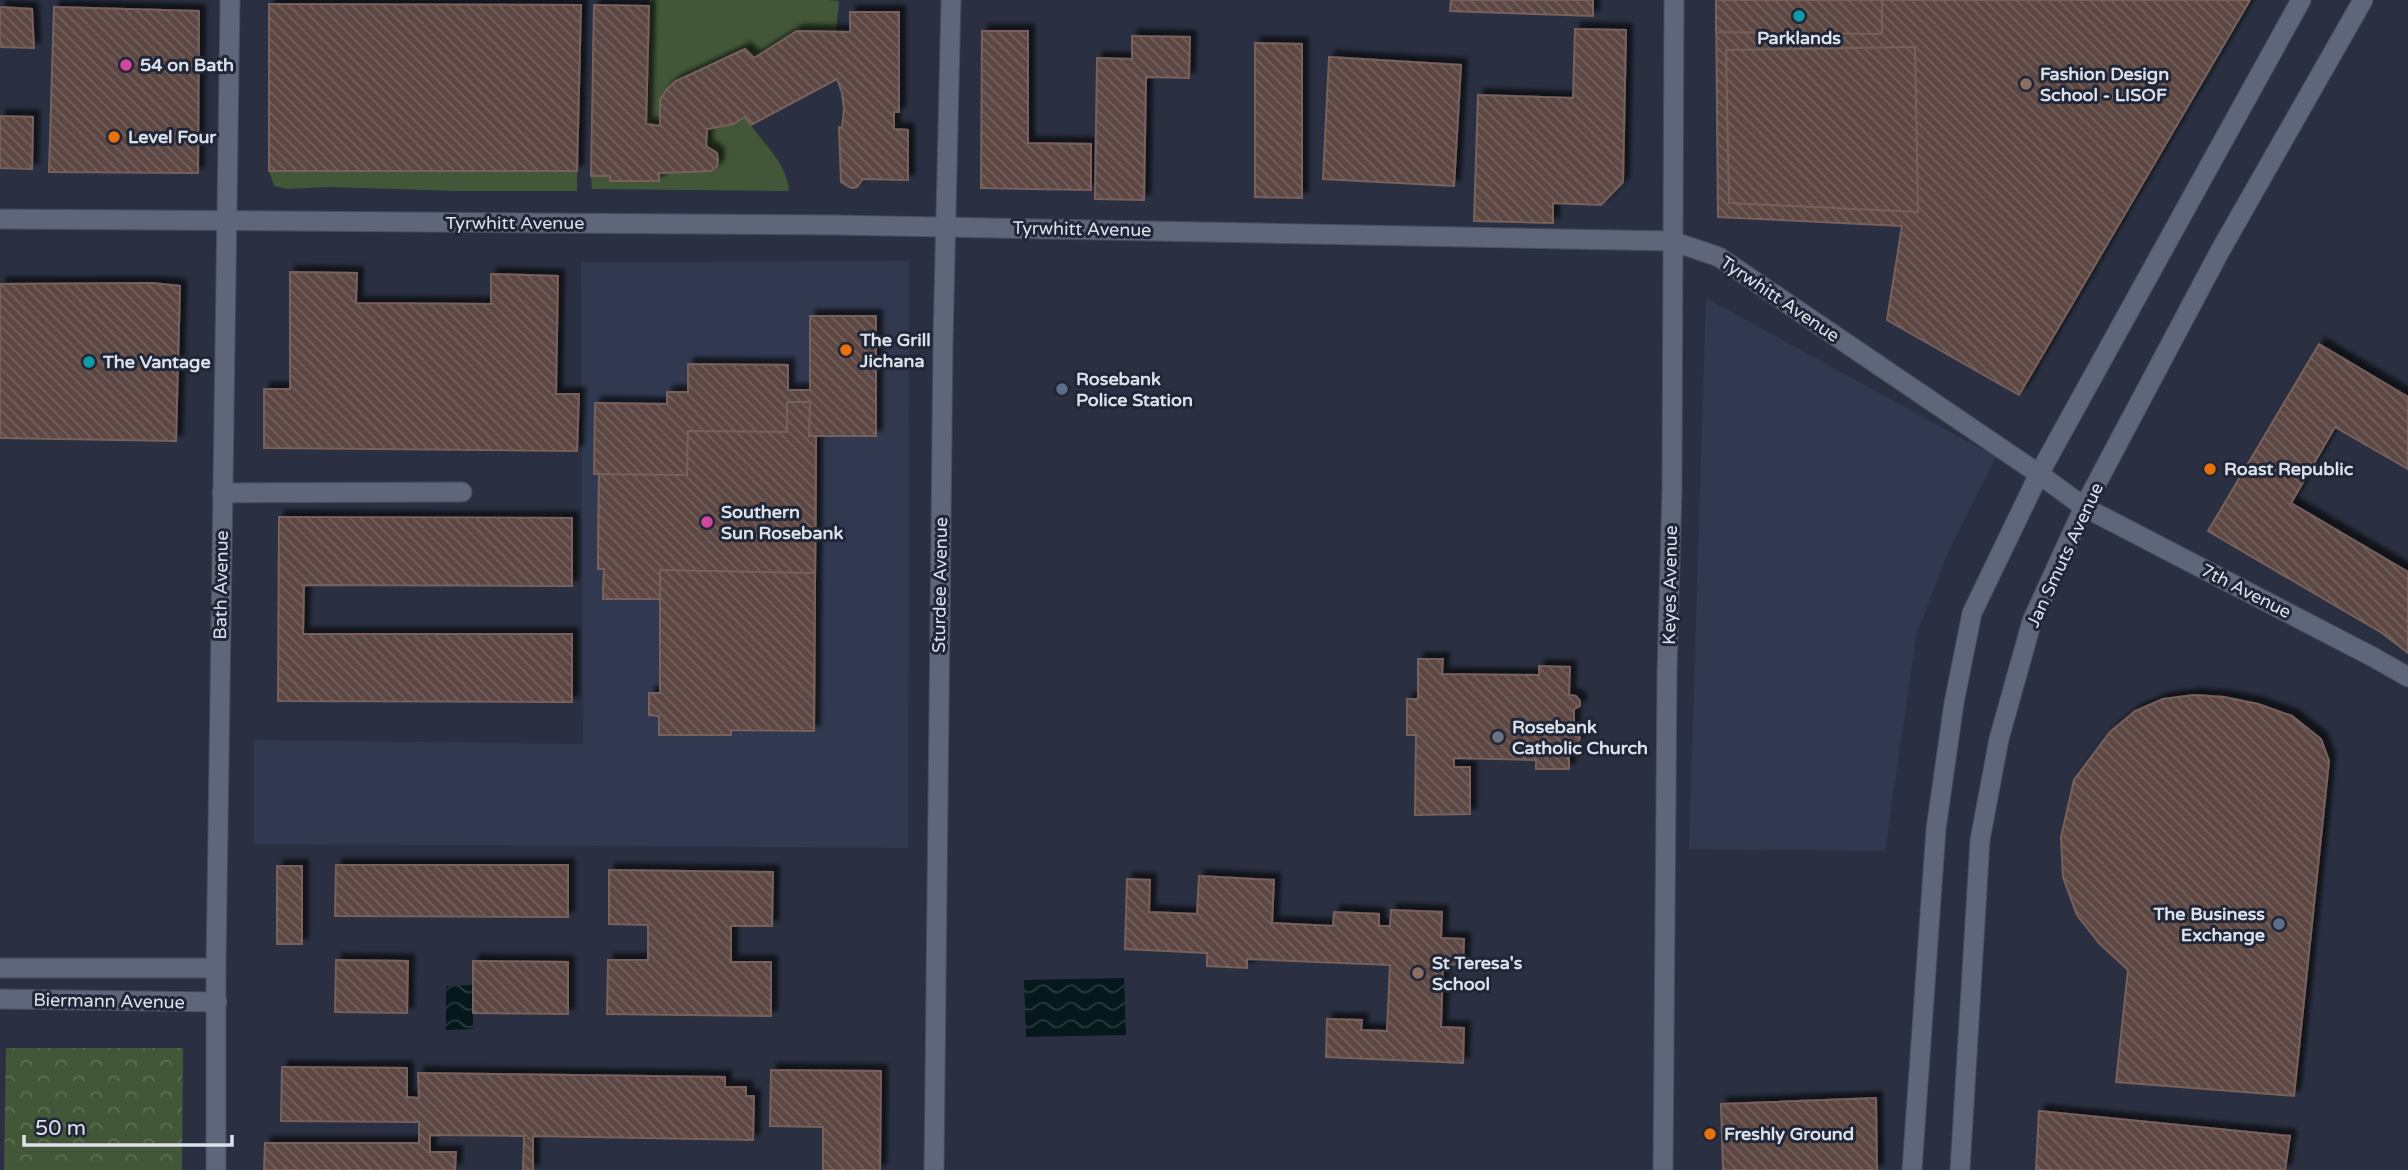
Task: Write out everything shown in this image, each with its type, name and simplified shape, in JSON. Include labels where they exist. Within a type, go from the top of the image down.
[{"type":"street","name":"Bath Avenue","points":[[216,1170],[216,968],[229,0]]},
{"type":"street","name":"Sturdee Avenue","points":[[934,1170],[951,0]]},
{"type":"street","name":"Keyes Avenue","points":[[1663,1170],[1667,674],[1672,512],[1674,0]]},
{"type":"street","points":[[1912,1170],[1936,829],[1954,704],[1972,613],[2039,474],[2301,0]]},
{"type":"street","name":"Jan Smuts Avenue","points":[[1960,1170],[1980,840],[1999,739],[2032,621],[2084,507],[2220,251],[2362,0]]},
{"type":"street","name":"Tyrwhitt Avenue","points":[[0,219],[946,226],[1672,241],[1720,257],[2084,507]]},
{"type":"street","points":[[222,493],[462,492]]},
{"type":"street","name":"7th Avenue","points":[[2084,507],[2408,677]]},
{"type":"street","name":"Biermann Avenue","points":[[0,968],[216,968]]},
{"type":"street","name":"Biermann Avenue","points":[[0,999],[217,1002]]},
{"type":"shaded area","points":[[909,261],[908,848],[254,844],[254,740],[583,744],[581,262]]},
{"type":"shaded area","points":[[1706,298],[1996,457],[1947,554],[1916,636],[1885,851],[1689,849]]},
{"type":"green space","points":[[649,0],[839,1],[836,32],[797,31],[754,58],[745,49],[676,81],[662,101],[660,126],[646,124]]},
{"type":"green space","points":[[745,117],[778,161],[789,191],[592,189],[591,176],[610,176],[611,181],[658,181],[659,173],[711,171],[717,165],[718,158],[717,153],[706,146],[707,129],[733,124]]},
{"type":"green space","points":[[269,171],[577,171],[577,191],[328,187],[287,189],[274,186]]},
{"type":"green space","points":[[6,1048],[183,1048],[182,1170],[4,1170]]},
{"type":"water","points":[[1124,978],[1126,1035],[1026,1037],[1024,980]]},
{"type":"water","points":[[473,985],[473,1029],[446,1030],[446,986]]},
{"type":"building","points":[[1451,0],[1593,0],[1593,16],[1450,11]]},
{"type":"building","points":[[1716,0],[2250,0],[2019,395],[1887,320],[1902,226],[1718,217]]},
{"type":"building","name":"Parklands","points":[[1716,0],[1882,0],[1882,34],[1716,32]]},
{"type":"building","points":[[269,4],[581,5],[577,171],[269,171]]},
{"type":"building","points":[[594,5],[649,6],[646,124],[660,126],[660,100],[676,81],[745,49],[754,58],[797,31],[850,32],[850,12],[899,12],[899,112],[894,112],[894,129],[908,130],[908,180],[863,179],[857,187],[851,188],[841,182],[839,127],[842,128],[844,109],[837,79],[751,125],[745,117],[733,124],[707,129],[706,146],[717,153],[718,160],[717,166],[711,171],[659,173],[659,181],[610,181],[610,176],[591,176]]},
{"type":"building","points":[[0,7],[32,9],[34,48],[0,47]]},
{"type":"building","name":"54 on Bath","points":[[54,7],[199,11],[198,173],[49,172]]},
{"type":"building","points":[[1575,29],[1626,30],[1623,182],[1601,205],[1553,203],[1553,223],[1474,221],[1478,95],[1573,98]]},
{"type":"building","points":[[982,31],[1028,31],[1028,143],[1091,144],[1091,190],[981,188]]},
{"type":"building","points":[[1132,36],[1190,37],[1189,78],[1146,77],[1144,200],[1095,199],[1097,58],[1132,59]]},
{"type":"building","points":[[1255,43],[1302,44],[1302,198],[1255,197]]},
{"type":"building","points":[[1915,47],[1918,212],[1729,203],[1726,50]]},
{"type":"building","points":[[1329,57],[1461,65],[1454,186],[1323,179]]},
{"type":"building","points":[[0,116],[33,117],[32,169],[0,168]]},
{"type":"building","points":[[290,272],[357,273],[356,303],[491,304],[491,274],[558,276],[556,394],[579,394],[577,451],[264,448],[264,389],[290,389]]},
{"type":"building","name":"The Vantage","points":[[152,283],[180,286],[176,441],[0,438],[0,284]]},
{"type":"building","points":[[810,316],[876,316],[876,436],[816,436],[814,731],[731,730],[731,735],[659,735],[659,716],[649,715],[649,693],[660,693],[660,599],[603,599],[604,569],[598,569],[599,474],[594,474],[595,403],[667,404],[667,392],[688,392],[688,364],[788,365],[788,390],[810,390]]},
{"type":"building","points":[[2319,344],[2408,397],[2408,469],[2335,427],[2291,503],[2408,572],[2408,653],[2382,633],[2208,531]]},
{"type":"building","name":"Southern Sun Rosebank","points":[[787,402],[810,402],[809,436],[816,436],[815,573],[660,570],[660,599],[603,599],[604,569],[598,569],[599,474],[687,475],[688,431],[787,432]]},
{"type":"building","points":[[279,517],[572,518],[572,586],[304,585],[303,634],[572,634],[572,702],[278,701]]},
{"type":"building","name":"Rosebank Catholic Church","points":[[1418,659],[1443,659],[1442,674],[1539,675],[1539,666],[1570,667],[1569,695],[1576,696],[1580,701],[1580,706],[1574,709],[1574,730],[1580,738],[1577,743],[1569,744],[1569,769],[1536,769],[1536,760],[1454,758],[1454,767],[1470,767],[1470,814],[1415,815],[1416,735],[1407,735],[1407,699],[1418,699]]},
{"type":"building","points":[[2194,695],[2224,697],[2258,704],[2292,716],[2321,739],[2329,761],[2294,1096],[2116,1082],[2128,970],[2099,943],[2077,915],[2063,877],[2061,837],[2074,780],[2110,732],[2135,711],[2163,699]]},
{"type":"building","points":[[336,865],[568,865],[568,917],[335,916]]},
{"type":"building","points":[[277,866],[302,866],[302,944],[277,944]]},
{"type":"building","points":[[609,870],[773,872],[772,926],[731,926],[731,962],[771,962],[771,1016],[607,1014],[608,960],[648,960],[648,925],[609,924]]},
{"type":"building","points":[[1199,876],[1274,880],[1272,923],[1333,926],[1334,912],[1379,914],[1379,926],[1390,926],[1391,910],[1442,912],[1441,938],[1464,939],[1463,965],[1443,964],[1441,1027],[1464,1028],[1463,1063],[1326,1057],[1327,1019],[1362,1020],[1361,1030],[1387,1031],[1390,965],[1247,959],[1247,968],[1207,966],[1207,953],[1125,949],[1127,879],[1150,880],[1149,912],[1197,914]]},
{"type":"building","points":[[336,960],[408,961],[407,1013],[335,1012]]},
{"type":"building","points":[[473,961],[568,962],[568,1014],[473,1013]]},
{"type":"building","points":[[282,1067],[407,1068],[407,1097],[419,1098],[418,1073],[725,1077],[725,1087],[746,1087],[746,1096],[754,1096],[753,1140],[533,1136],[533,1170],[523,1170],[524,1136],[430,1135],[430,1152],[456,1152],[455,1170],[264,1170],[265,1143],[419,1143],[419,1122],[281,1121]]},
{"type":"building","points":[[771,1070],[881,1071],[880,1170],[823,1170],[823,1127],[770,1126]]},
{"type":"building","points":[[1876,1098],[1877,1170],[1723,1170],[1721,1104]]},
{"type":"building","points":[[2039,1111],[2290,1136],[2285,1170],[2036,1170]]},
{"type":"place","name":"Parklands","points":[[1799,16]]},
{"type":"place","name":"54 on Bath","points":[[126,65]]},
{"type":"place","name":"Fashion Design School - LISOF","points":[[2026,84]]},
{"type":"place","name":"Level Four","points":[[114,137]]},
{"type":"place","name":"The Grill Jichana","points":[[846,350]]},
{"type":"place","name":"The Vantage","points":[[89,362]]},
{"type":"place","name":"Rosebank Police Station","points":[[1062,389]]},
{"type":"place","name":"Roast Republic","points":[[2210,469]]},
{"type":"place","name":"Southern Sun Rosebank","points":[[707,522]]},
{"type":"place","name":"Rosebank Catholic Church","points":[[1498,737]]},
{"type":"place","name":"The Business Exchange","points":[[2279,924]]},
{"type":"place","name":"St Teresa's School","points":[[1418,973]]},
{"type":"place","name":"Freshly Ground","points":[[1710,1134]]}]
